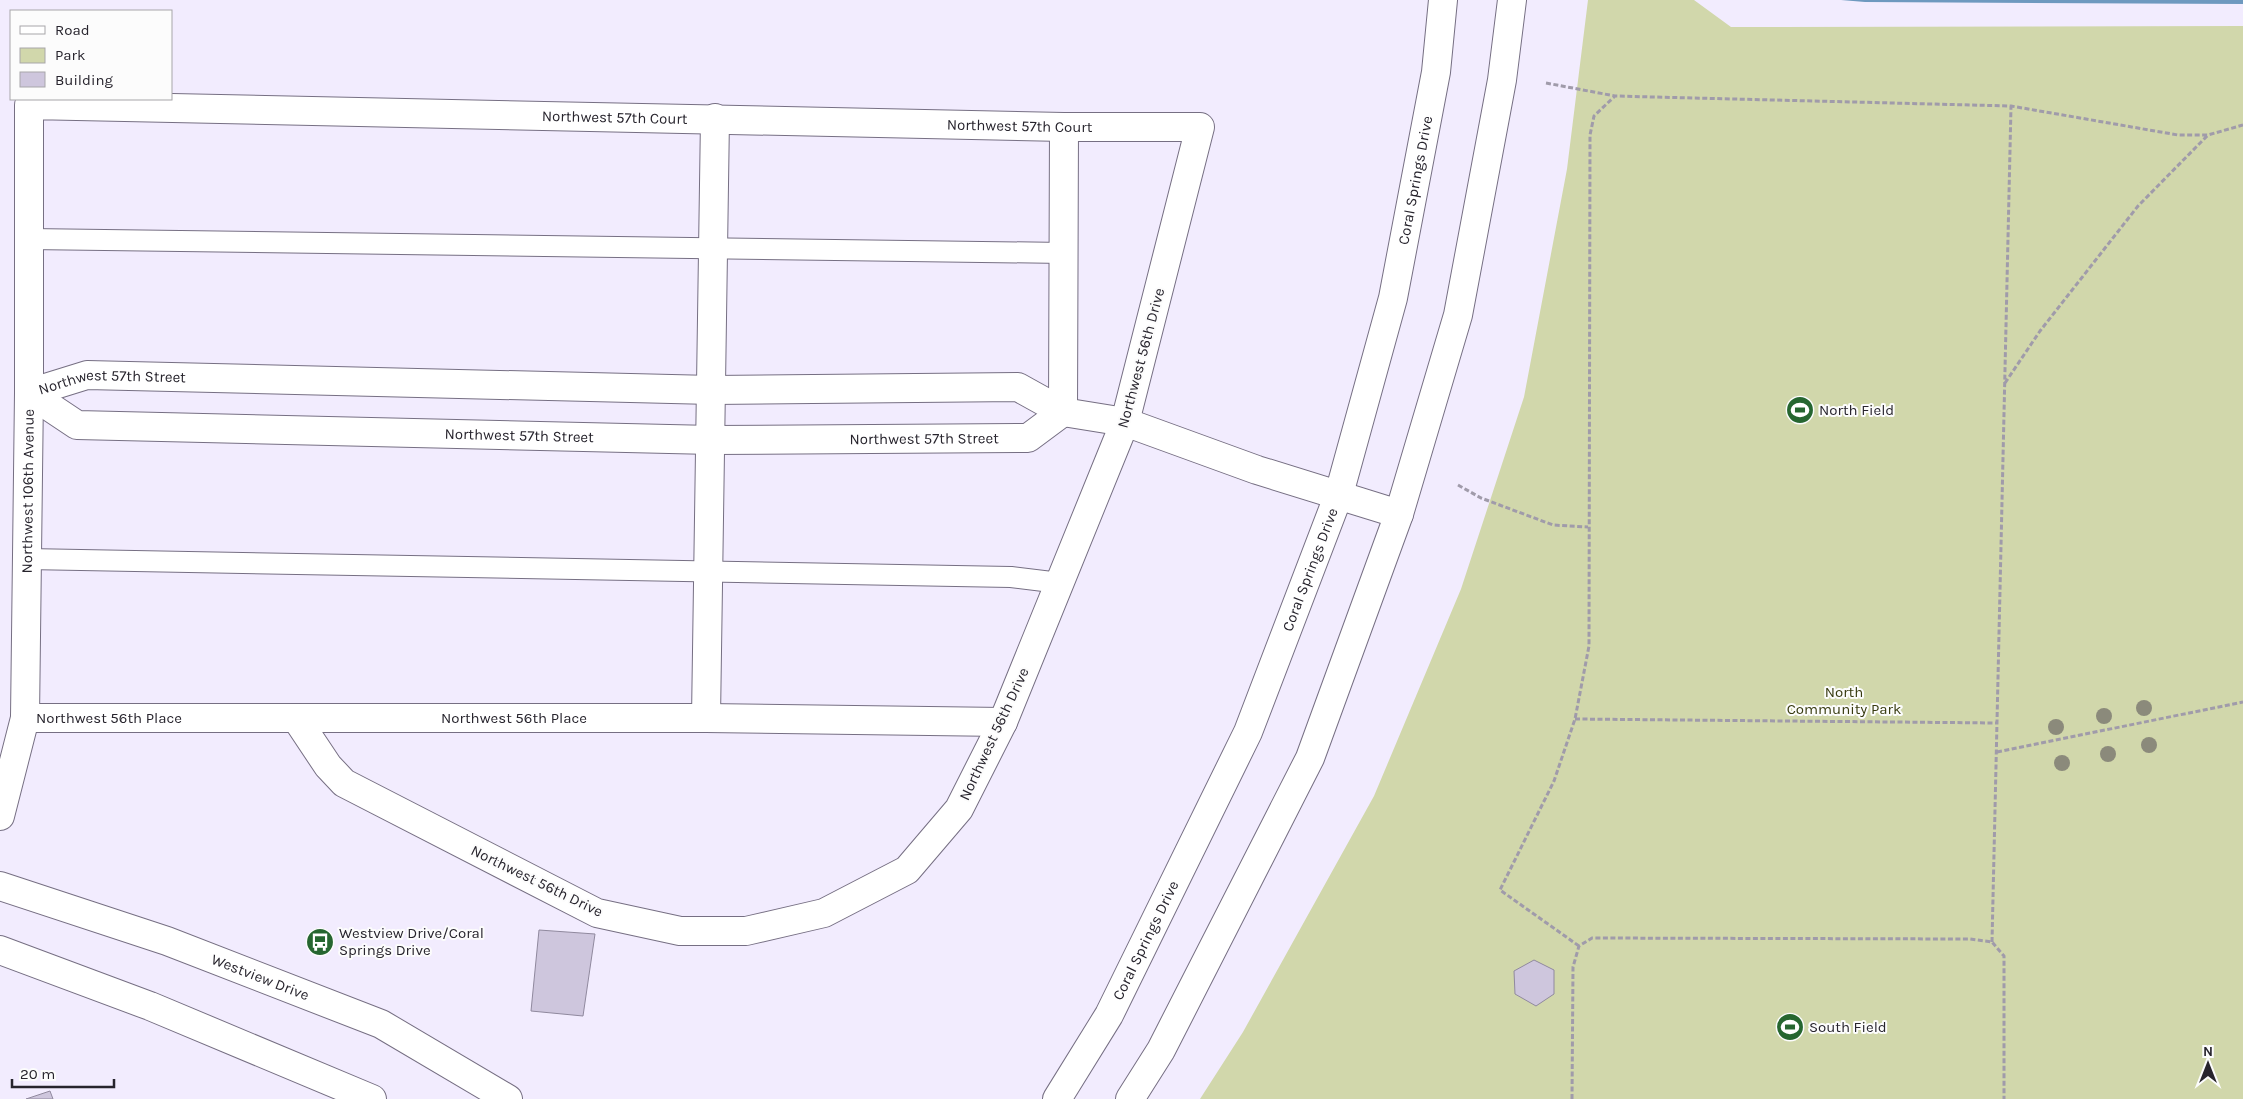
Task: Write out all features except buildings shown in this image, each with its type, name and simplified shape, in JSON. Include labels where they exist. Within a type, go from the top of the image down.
[{"type":"street","name":"Coral Springs Drive","points":[[1057,1099],[1109,1014],[1248,732],[1339,494],[1393,298],[1436,72],[1443,0]]},
{"type":"street","points":[[1130,1099],[1161,1050],[1310,758],[1399,514],[1458,315],[1502,80],[1512,0]]},
{"type":"street","name":"Northwest 57th Court","points":[[29,105],[715,118],[1064,127],[1200,127]]},
{"type":"street","name":"Northwest 106th Avenue","points":[[0,816],[25,718],[29,393],[29,105]]},
{"type":"street","points":[[706,718],[712,440],[715,118]]},
{"type":"street","points":[[1063,412],[1064,127]]},
{"type":"street","name":"Northwest 56th Drive","points":[[296,718],[328,766],[344,783],[597,914],[680,931],[746,931],[824,914],[907,870],[960,809],[1003,722],[1126,422],[1200,127]]},
{"type":"street","name":"Northwest 57th Street","points":[[29,393],[87,375],[712,390],[1018,387],[1063,412],[1126,422],[1257,470],[1399,514]]},
{"type":"street","name":"Northwest 57th Street","points":[[29,393],[77,425],[712,440],[1028,438],[1063,412]]},
{"type":"street","name":"Northwest 56th Place","points":[[25,718],[706,718],[1003,722]]},
{"type":"street","name":"Westview Drive","points":[[0,886],[167,941],[381,1024],[508,1099]]},
{"type":"street","points":[[0,950],[150,1006],[372,1099]]},
{"type":"lane","points":[[29,239],[1064,253]]},
{"type":"lane","points":[[27,559],[1011,577],[1060,583]]},
{"type":"path","points":[[1546,83],[1615,96],[2011,106],[2178,135],[2208,135],[2243,125]]},
{"type":"path","points":[[1579,946],[1500,890],[1554,781],[1575,719],[1589,646],[1590,135],[1594,116],[1615,96]]},
{"type":"path","points":[[1992,942],[2011,106]]},
{"type":"path","points":[[2005,384],[2040,331],[2138,206],[2208,135]]},
{"type":"path","points":[[1458,485],[1481,498],[1553,525],[1588,527]]},
{"type":"path","points":[[1997,752],[2243,702]]},
{"type":"path","points":[[1575,719],[1998,723]]},
{"type":"path","points":[[1572,1099],[1573,966],[1579,946],[1592,938],[1970,939],[1992,942],[2004,956],[2004,1099]]},
{"type":"green space","name":"North Community Park","points":[[1588,0],[1694,0],[1731,27],[2243,26],[2243,1099],[1200,1099],[1243,1032],[1374,796],[1461,589],[1524,397],[1567,169]]},
{"type":"water","points":[[1841,0],[2243,0],[2243,4],[1865,2]]},
{"type":"place","name":"North Field","points":[[1800,410]]},
{"type":"place","name":"Westview Drive/Coral Springs Drive","points":[[320,942]]},
{"type":"place","name":"South Field","points":[[1790,1027]]}]
